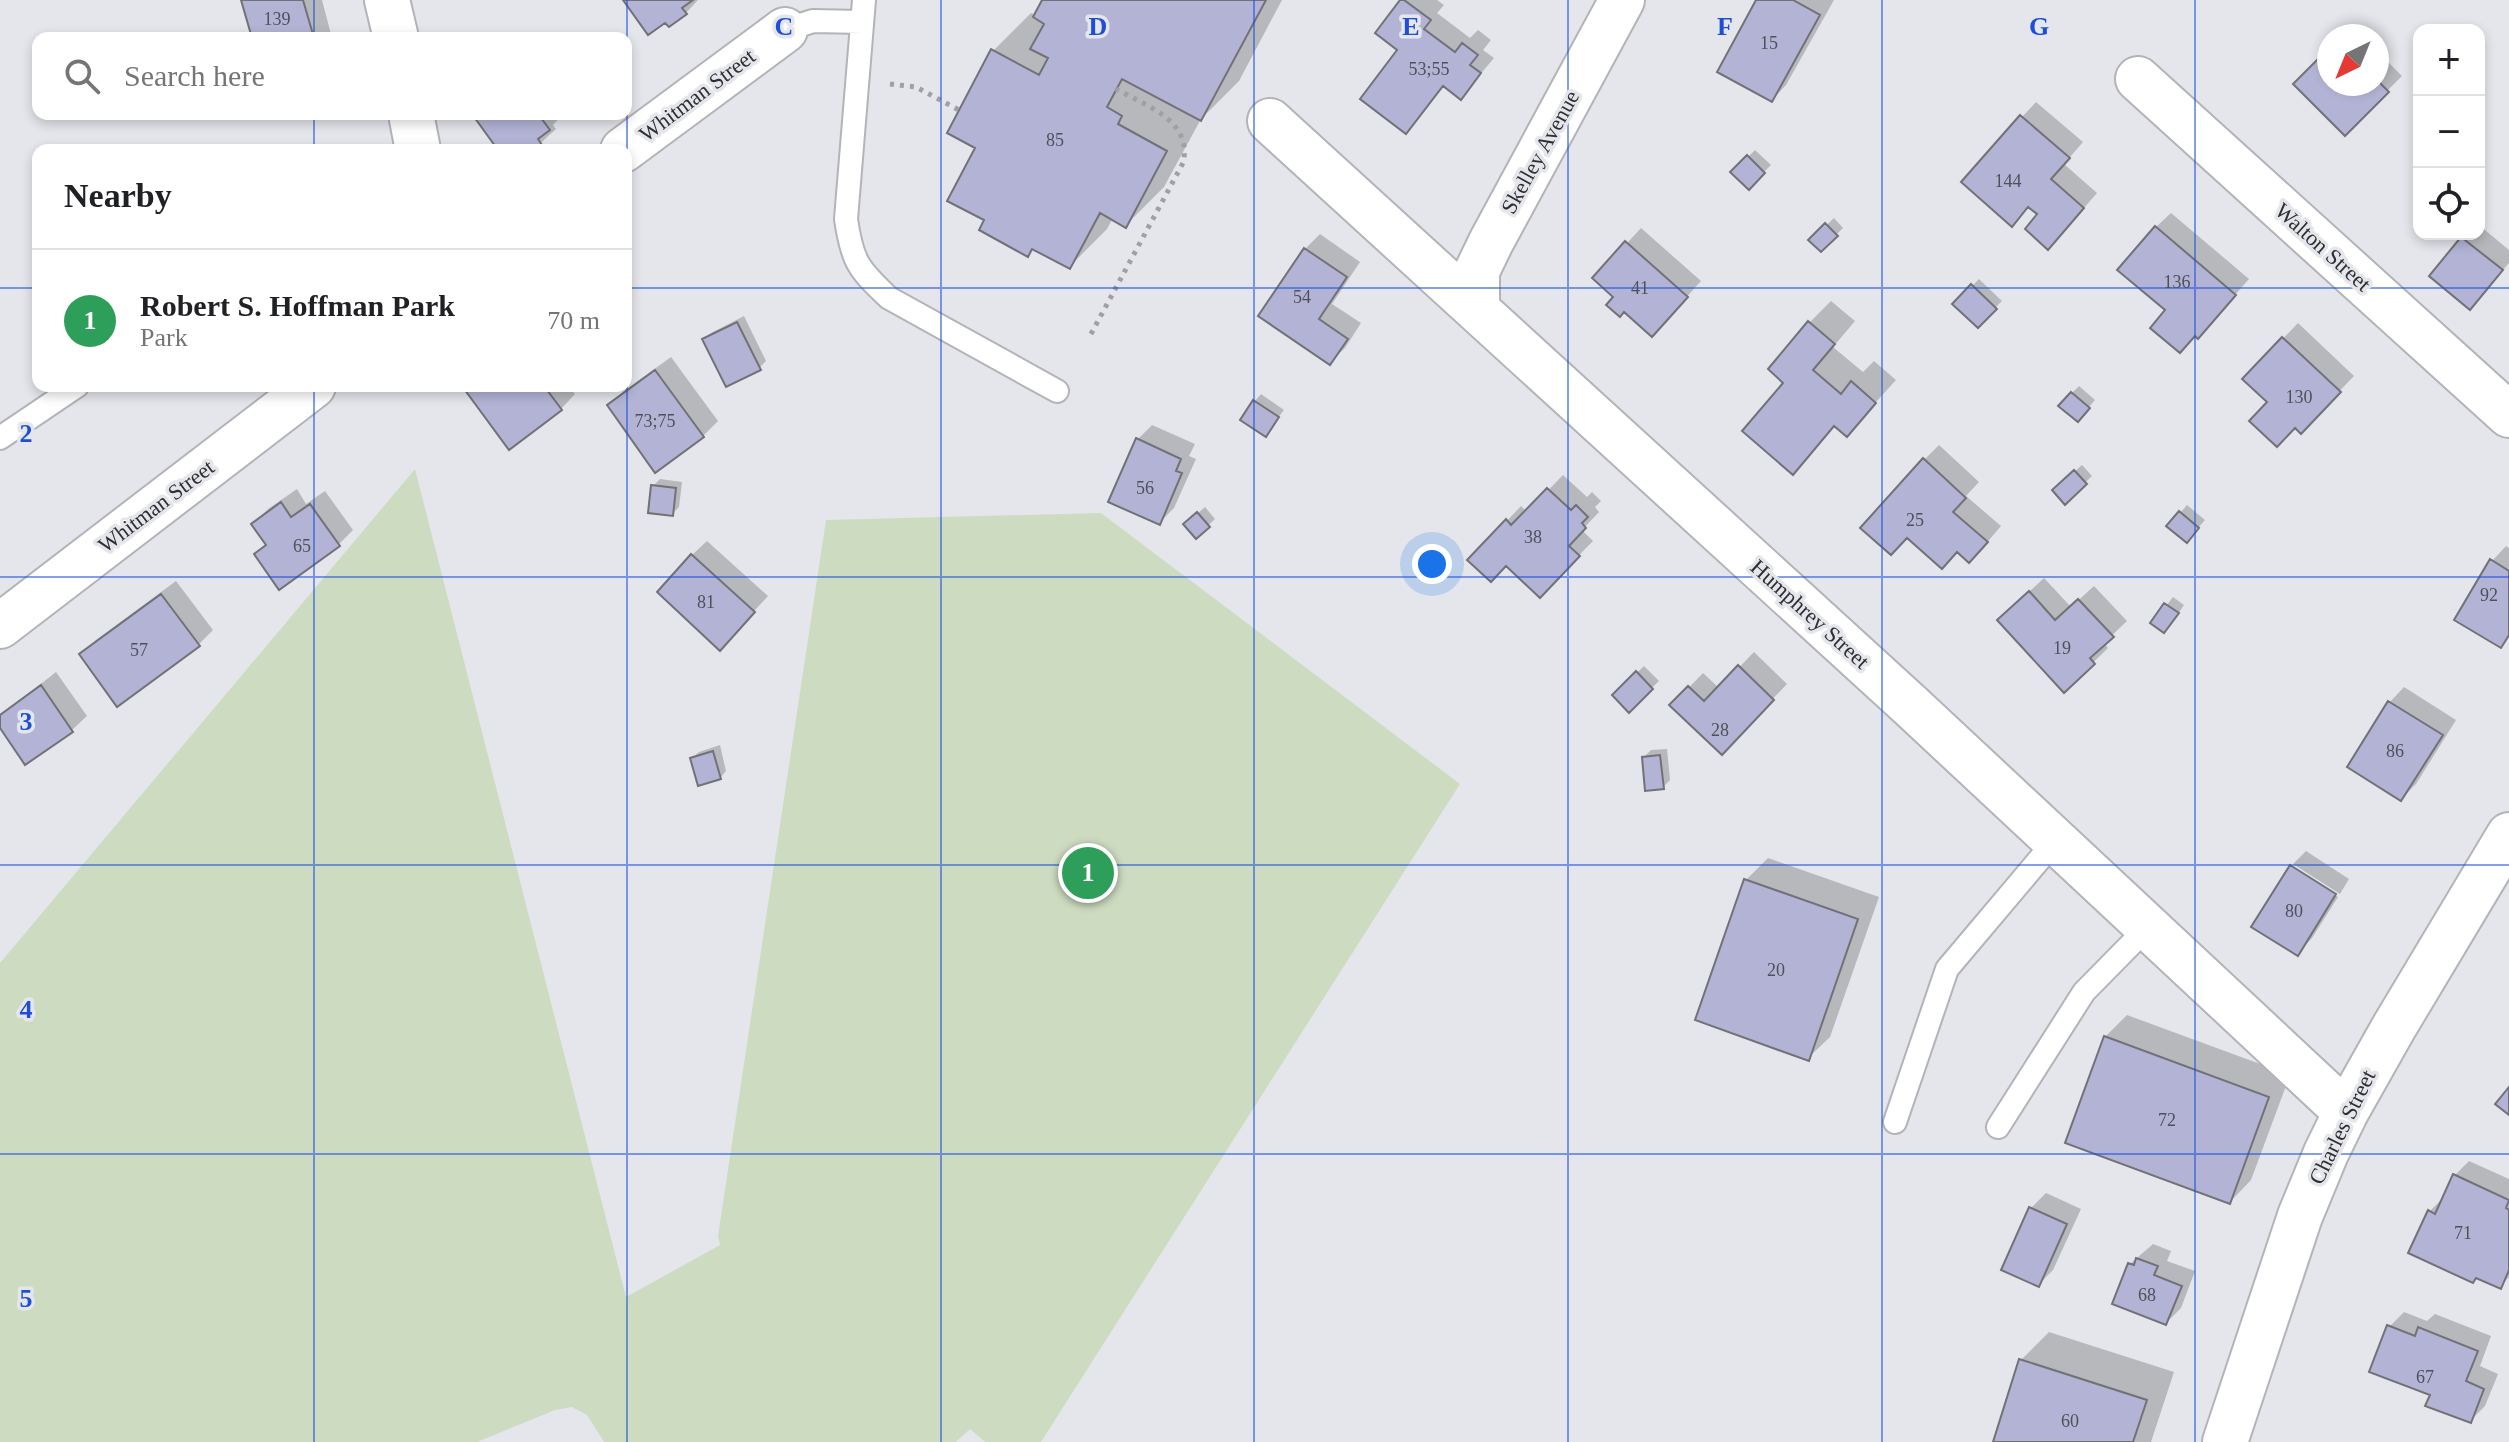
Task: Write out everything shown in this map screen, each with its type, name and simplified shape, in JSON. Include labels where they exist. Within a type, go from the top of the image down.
[{"type":"street","points":[[387,0],[395,32]]},
{"type":"street","name":"Skelley Avenue","points":[[1477,309],[1477,271],[1622,0]]},
{"type":"street","name":"Whitman Street","points":[[631,144],[785,30]]},
{"type":"street","name":"Walton Street","points":[[2138,79],[2509,415]]},
{"type":"street","name":"Humphrey Street","points":[[1270,121],[1910,705],[2346,1112]]},
{"type":"street","name":"Whitman Street","points":[[0,626],[305,392]]},
{"type":"street","name":"Charles Street","points":[[2225,1442],[2300,1216],[2346,1112],[2509,835]]},
{"type":"lane","name":"Whitman Street","points":[[785,30],[863,11]]},
{"type":"lane","points":[[863,11],[846,219],[850,251],[866,277],[889,298],[1057,391]]},
{"type":"lane","points":[[0,438],[68,392]]},
{"type":"lane","points":[[1895,1122],[1947,969],[2055,841]]},
{"type":"lane","points":[[1998,1127],[2084,992],[2147,928]]},
{"type":"path","points":[[857,81],[916,87],[959,110]]},
{"type":"path","points":[[1091,334],[1183,163],[1186,152],[1177,127],[1166,116],[1116,89]]},
{"type":"green space","points":[[415,469],[626,1297],[720,1245],[718,1236],[826,520],[1101,513],[1460,784],[1041,1442],[985,1442],[970,1429],[956,1442],[604,1442],[587,1415],[572,1407],[555,1410],[477,1442],[0,1442],[0,963]]},
{"type":"building","points":[[241,0],[303,0],[312,32],[250,32]]},
{"type":"building","points":[[623,0],[693,0],[682,8],[687,14],[669,27],[665,23],[648,35]]},
{"type":"building","points":[[1042,0],[1266,0],[1201,121],[1122,79],[1107,107],[1122,116],[1118,124],[1167,151],[1126,228],[1100,213],[1070,269],[1032,249],[1028,257],[979,230],[984,220],[947,201],[975,148],[947,133],[991,49],[1039,75],[1048,58],[1030,49],[1044,24],[1033,17]]},
{"type":"building","points":[[1400,0],[1431,20],[1424,29],[1455,52],[1462,43],[1478,55],[1470,65],[1481,73],[1461,100],[1443,86],[1406,134],[1360,99],[1397,50],[1375,33]]},
{"type":"building","points":[[1756,0],[1793,0],[1820,15],[1772,102],[1717,72]]},
{"type":"building","points":[[2317,60],[2317,96],[2385,96],[2345,136],[2293,84]]},
{"type":"building","points":[[2020,115],[2070,158],[2051,179],[2084,208],[2048,250],[2025,229],[2037,214],[2028,207],[2012,227],[1961,182]]},
{"type":"building","points":[[476,120],[542,120],[550,130],[538,139],[541,144],[494,144]]},
{"type":"building","points":[[1747,155],[1765,173],[1749,190],[1730,172]]},
{"type":"building","points":[[1825,223],[1838,236],[1821,252],[1808,240]]},
{"type":"building","points":[[2155,226],[2236,295],[2198,339],[2195,336],[2180,353],[2150,328],[2165,310],[2117,270]]},
{"type":"building","points":[[2459,240],[2465,240],[2503,270],[2470,310],[2429,276]]},
{"type":"building","points":[[1625,241],[1688,297],[1652,337],[1624,312],[1620,317],[1606,305],[1613,297],[1592,278]]},
{"type":"building","points":[[1304,248],[1347,277],[1319,319],[1348,339],[1330,365],[1258,316]]},
{"type":"building","points":[[1971,284],[1997,309],[1978,328],[1952,304]]},
{"type":"building","points":[[1808,321],[1835,344],[1813,370],[1841,394],[1851,381],[1876,403],[1847,437],[1834,426],[1793,475],[1742,431],[1783,383],[1768,369]]},
{"type":"building","points":[[737,322],[761,370],[726,387],[702,339]]},
{"type":"building","points":[[2282,337],[2341,392],[2301,434],[2295,428],[2277,447],[2249,421],[2267,402],[2242,379]]},
{"type":"building","points":[[655,370],[704,437],[655,473],[607,405],[625,392],[632,392],[632,387]]},
{"type":"building","points":[[466,392],[548,392],[562,410],[509,450]]},
{"type":"building","points":[[2071,392],[2090,408],[2078,422],[2058,406]]},
{"type":"building","points":[[1253,400],[1279,417],[1266,437],[1240,420]]},
{"type":"building","points":[[1136,438],[1181,459],[1176,471],[1182,473],[1160,525],[1108,502]]},
{"type":"building","points":[[1923,458],[1966,498],[1953,512],[1988,542],[1969,563],[1957,552],[1942,569],[1907,538],[1891,555],[1860,528]]},
{"type":"building","points":[[2074,470],[2087,484],[2065,505],[2052,490]]},
{"type":"building","points":[[651,485],[676,488],[673,516],[648,513]]},
{"type":"building","points":[[1547,488],[1571,510],[1576,505],[1588,517],[1582,523],[1586,528],[1569,546],[1580,556],[1540,598],[1506,566],[1491,582],[1467,560],[1506,519],[1511,525]]},
{"type":"building","points":[[281,502],[291,517],[310,504],[340,546],[279,590],[254,554],[266,545],[251,524]]},
{"type":"building","points":[[2179,511],[2199,528],[2187,543],[2166,526]]},
{"type":"building","points":[[1197,512],[1210,527],[1196,539],[1183,524]]},
{"type":"building","points":[[691,554],[755,612],[720,651],[657,592]]},
{"type":"building","points":[[2490,559],[2509,571],[2509,635],[2501,648],[2454,620]]},
{"type":"building","points":[[2029,591],[2055,620],[2078,599],[2114,637],[2090,658],[2095,664],[2064,693],[1997,620]]},
{"type":"building","points":[[161,594],[200,646],[117,707],[79,654]]},
{"type":"building","points":[[2164,603],[2179,613],[2164,633],[2150,623]]},
{"type":"building","points":[[1738,665],[1774,700],[1722,755],[1669,705],[1688,686],[1704,701]]},
{"type":"building","points":[[1636,671],[1653,689],[1629,713],[1612,695]]},
{"type":"building","points":[[41,685],[73,732],[25,765],[0,728],[0,715]]},
{"type":"building","points":[[2388,701],[2443,735],[2401,801],[2347,767]]},
{"type":"building","points":[[713,751],[721,779],[698,786],[690,758]]},
{"type":"building","points":[[1660,755],[1664,789],[1645,791],[1642,757]]},
{"type":"building","points":[[2290,865],[2336,894],[2298,956],[2251,927]]},
{"type":"building","points":[[1744,879],[1858,919],[1809,1061],[1695,1020]]},
{"type":"building","points":[[2104,1036],[2269,1097],[2230,1204],[2065,1143]]},
{"type":"building","points":[[2509,1087],[2509,1115],[2495,1104]]},
{"type":"building","points":[[2453,1174],[2509,1200],[2506,1208],[2509,1210],[2509,1270],[2501,1289],[2476,1278],[2473,1283],[2408,1253],[2428,1210],[2435,1214]]},
{"type":"building","points":[[2029,1207],[2067,1224],[2039,1287],[2001,1270]]},
{"type":"building","points":[[2136,1258],[2158,1266],[2154,1275],[2182,1286],[2166,1325],[2112,1304],[2128,1263],[2134,1265]]},
{"type":"building","points":[[2387,1325],[2415,1336],[2418,1327],[2478,1351],[2466,1381],[2484,1389],[2471,1423],[2425,1406],[2430,1395],[2369,1372]]},
{"type":"building","points":[[2019,1359],[2147,1400],[2133,1442],[1993,1442]]},
{"type":"place","name":"Robert S. Hoffman Park","points":[[1088,873]]}]
